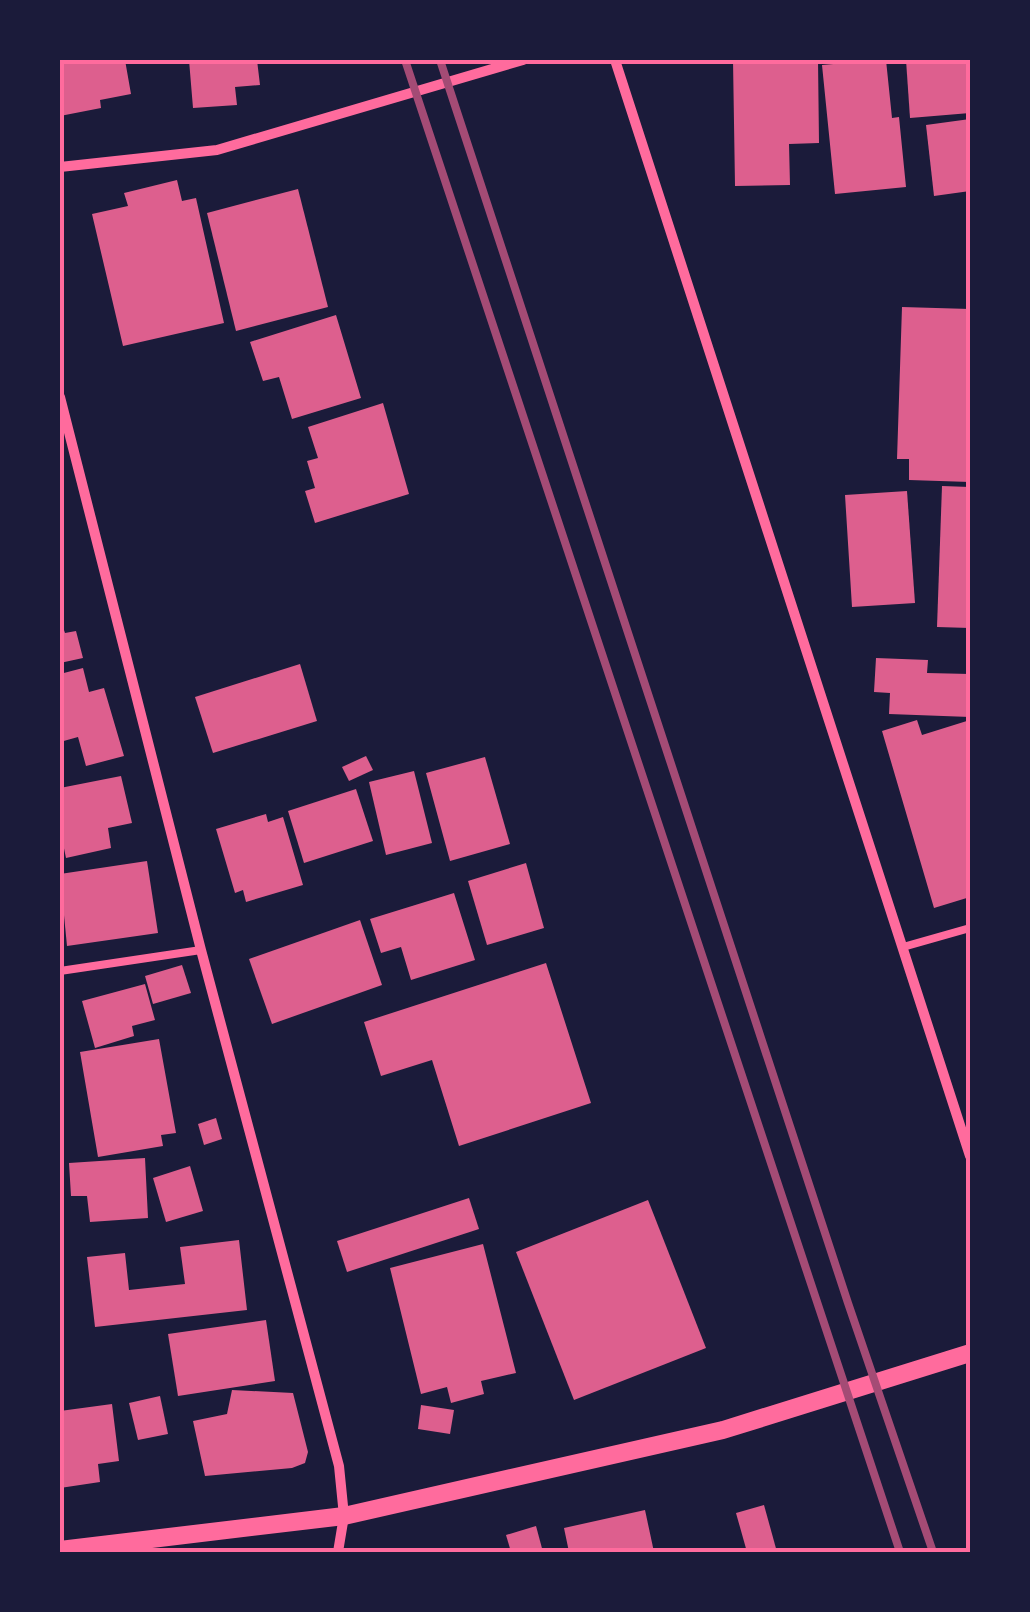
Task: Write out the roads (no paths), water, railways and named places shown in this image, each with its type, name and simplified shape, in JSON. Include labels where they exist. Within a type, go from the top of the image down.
[{"type":"street","points":[[60,167],[217,150],[523,60]]},
{"type":"street","points":[[614,60],[970,1156]]},
{"type":"street","points":[[60,397],[339,1466],[344,1516],[338,1552]]},
{"type":"street","points":[[60,1550],[344,1516],[723,1430],[970,1353]]},
{"type":"lane","points":[[903,947],[970,928]]},
{"type":"lane","points":[[60,971],[202,950]]},
{"type":"railway","points":[[405,60],[900,1552]]},
{"type":"railway","points":[[440,60],[933,1552]]}]
